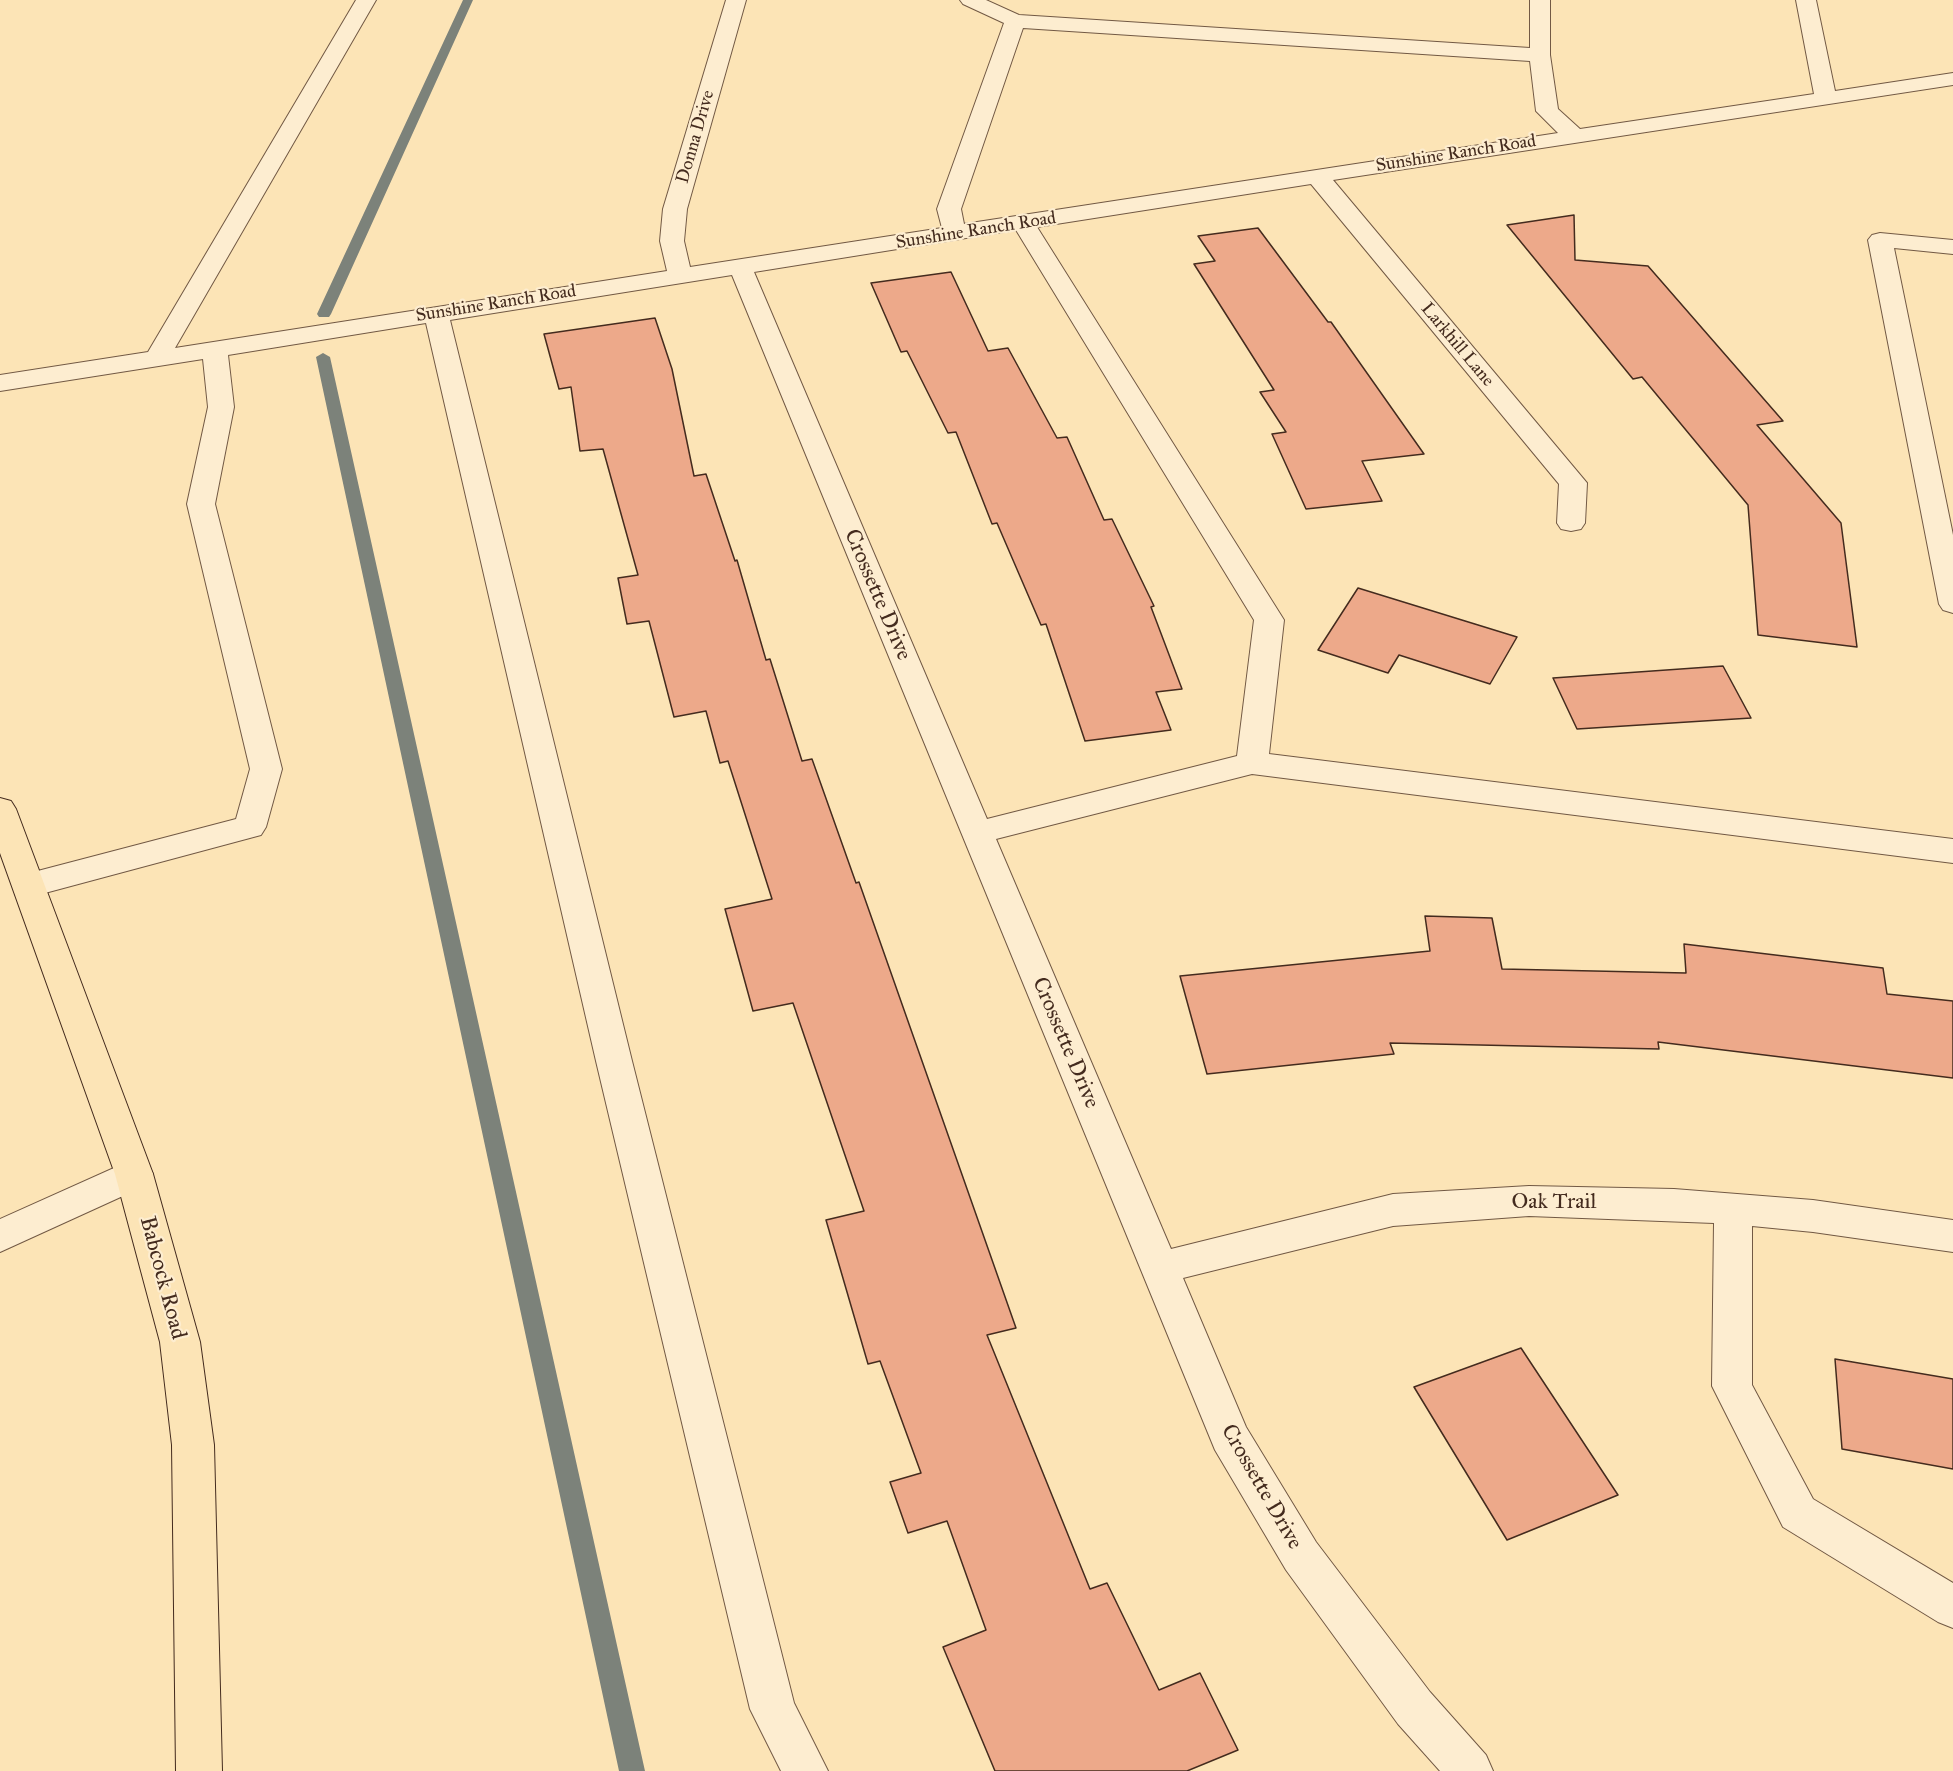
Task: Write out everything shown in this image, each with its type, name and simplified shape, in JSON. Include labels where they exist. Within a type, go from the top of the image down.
[{"type":"main road","name":"Babcock Road","points":[[0,809],[30,885],[134,1173],[180,1342],[193,1445],[200,1771]]},
{"type":"street","points":[[157,358],[366,0]]},
{"type":"street","name":"Donna Drive","points":[[680,276],[672,241],[675,209],[736,0]]},
{"type":"street","points":[[970,0],[1015,21],[1540,55]]},
{"type":"street","points":[[1540,0],[1540,55],[1547,111],[1574,136]]},
{"type":"street","points":[[1806,0],[1826,98]]},
{"type":"street","points":[[955,234],[949,209],[1015,21]]},
{"type":"street","name":"Sunshine Ranch Road","points":[[0,383],[436,313],[741,268],[1317,176],[1953,79]]},
{"type":"street","name":"Larkhill Lane","points":[[1317,176],[1573,483],[1571,523]]},
{"type":"street","points":[[1023,223],[1269,620],[1252,763]]},
{"type":"street","points":[[1953,247],[1880,240],[1953,604]]},
{"type":"street","name":"Crossette Drive","points":[[741,268],[1230,1437],[1301,1556],[1413,1708],[1470,1771]]},
{"type":"street","points":[[436,313],[611,1049],[773,1708],[805,1771]]},
{"type":"street","points":[[30,885],[250,827],[266,769],[201,504],[220,407],[215,350]]},
{"type":"street","points":[[976,833],[1252,763],[1953,851]]},
{"type":"street","points":[[0,1236],[134,1173]]},
{"type":"street","name":"Oak Trail","points":[[1160,1268],[1393,1210],[1529,1201],[1674,1204],[1813,1216],[1953,1236]]},
{"type":"street","points":[[1733,1210],[1732,1386],[1798,1513],[1953,1607]]},
{"type":"building","points":[[1574,215],[1575,260],[1648,266],[1783,421],[1757,425],[1841,523],[1857,647],[1758,635],[1748,505],[1642,377],[1633,379],[1507,225]]},
{"type":"building","points":[[1258,228],[1328,322],[1331,322],[1424,454],[1362,461],[1382,501],[1306,509],[1272,434],[1286,432],[1260,392],[1274,390],[1194,264],[1215,261],[1198,236]]},
{"type":"building","points":[[951,272],[988,351],[1008,348],[1057,438],[1067,437],[1104,520],[1112,519],[1154,606],[1151,607],[1182,689],[1156,692],[1171,730],[1085,741],[1046,624],[1041,625],[997,523],[992,524],[956,432],[948,433],[907,351],[901,352],[871,283]]},
{"type":"building","points":[[655,318],[672,369],[694,476],[706,474],[735,561],[737,560],[766,660],[770,659],[802,761],[812,759],[856,883],[859,882],[1016,1328],[987,1335],[1090,1589],[1107,1583],[1159,1690],[1200,1673],[1238,1750],[1187,1771],[995,1771],[943,1647],[986,1630],[947,1521],[908,1533],[890,1482],[921,1473],[880,1361],[868,1364],[826,1220],[864,1211],[793,1003],[753,1011],[725,909],[772,899],[728,761],[720,763],[706,711],[674,717],[649,621],[627,624],[618,578],[638,575],[603,449],[580,451],[571,387],[559,389],[544,334]]},
{"type":"building","points":[[1358,588],[1517,637],[1490,684],[1399,655],[1388,673],[1318,650]]},
{"type":"building","points":[[1723,666],[1751,718],[1577,729],[1553,678]]},
{"type":"building","points":[[1425,916],[1492,918],[1502,969],[1686,973],[1684,944],[1883,968],[1887,994],[1953,1001],[1953,1078],[1658,1042],[1659,1049],[1390,1043],[1394,1054],[1207,1074],[1180,976],[1430,951]]},
{"type":"building","points":[[1521,1348],[1618,1495],[1507,1540],[1414,1387]]},
{"type":"building","points":[[1835,1359],[1953,1379],[1953,1469],[1842,1449]]},
{"type":"waterway","points":[[324,314],[468,0]]},
{"type":"waterway","points":[[323,357],[632,1771]]}]
